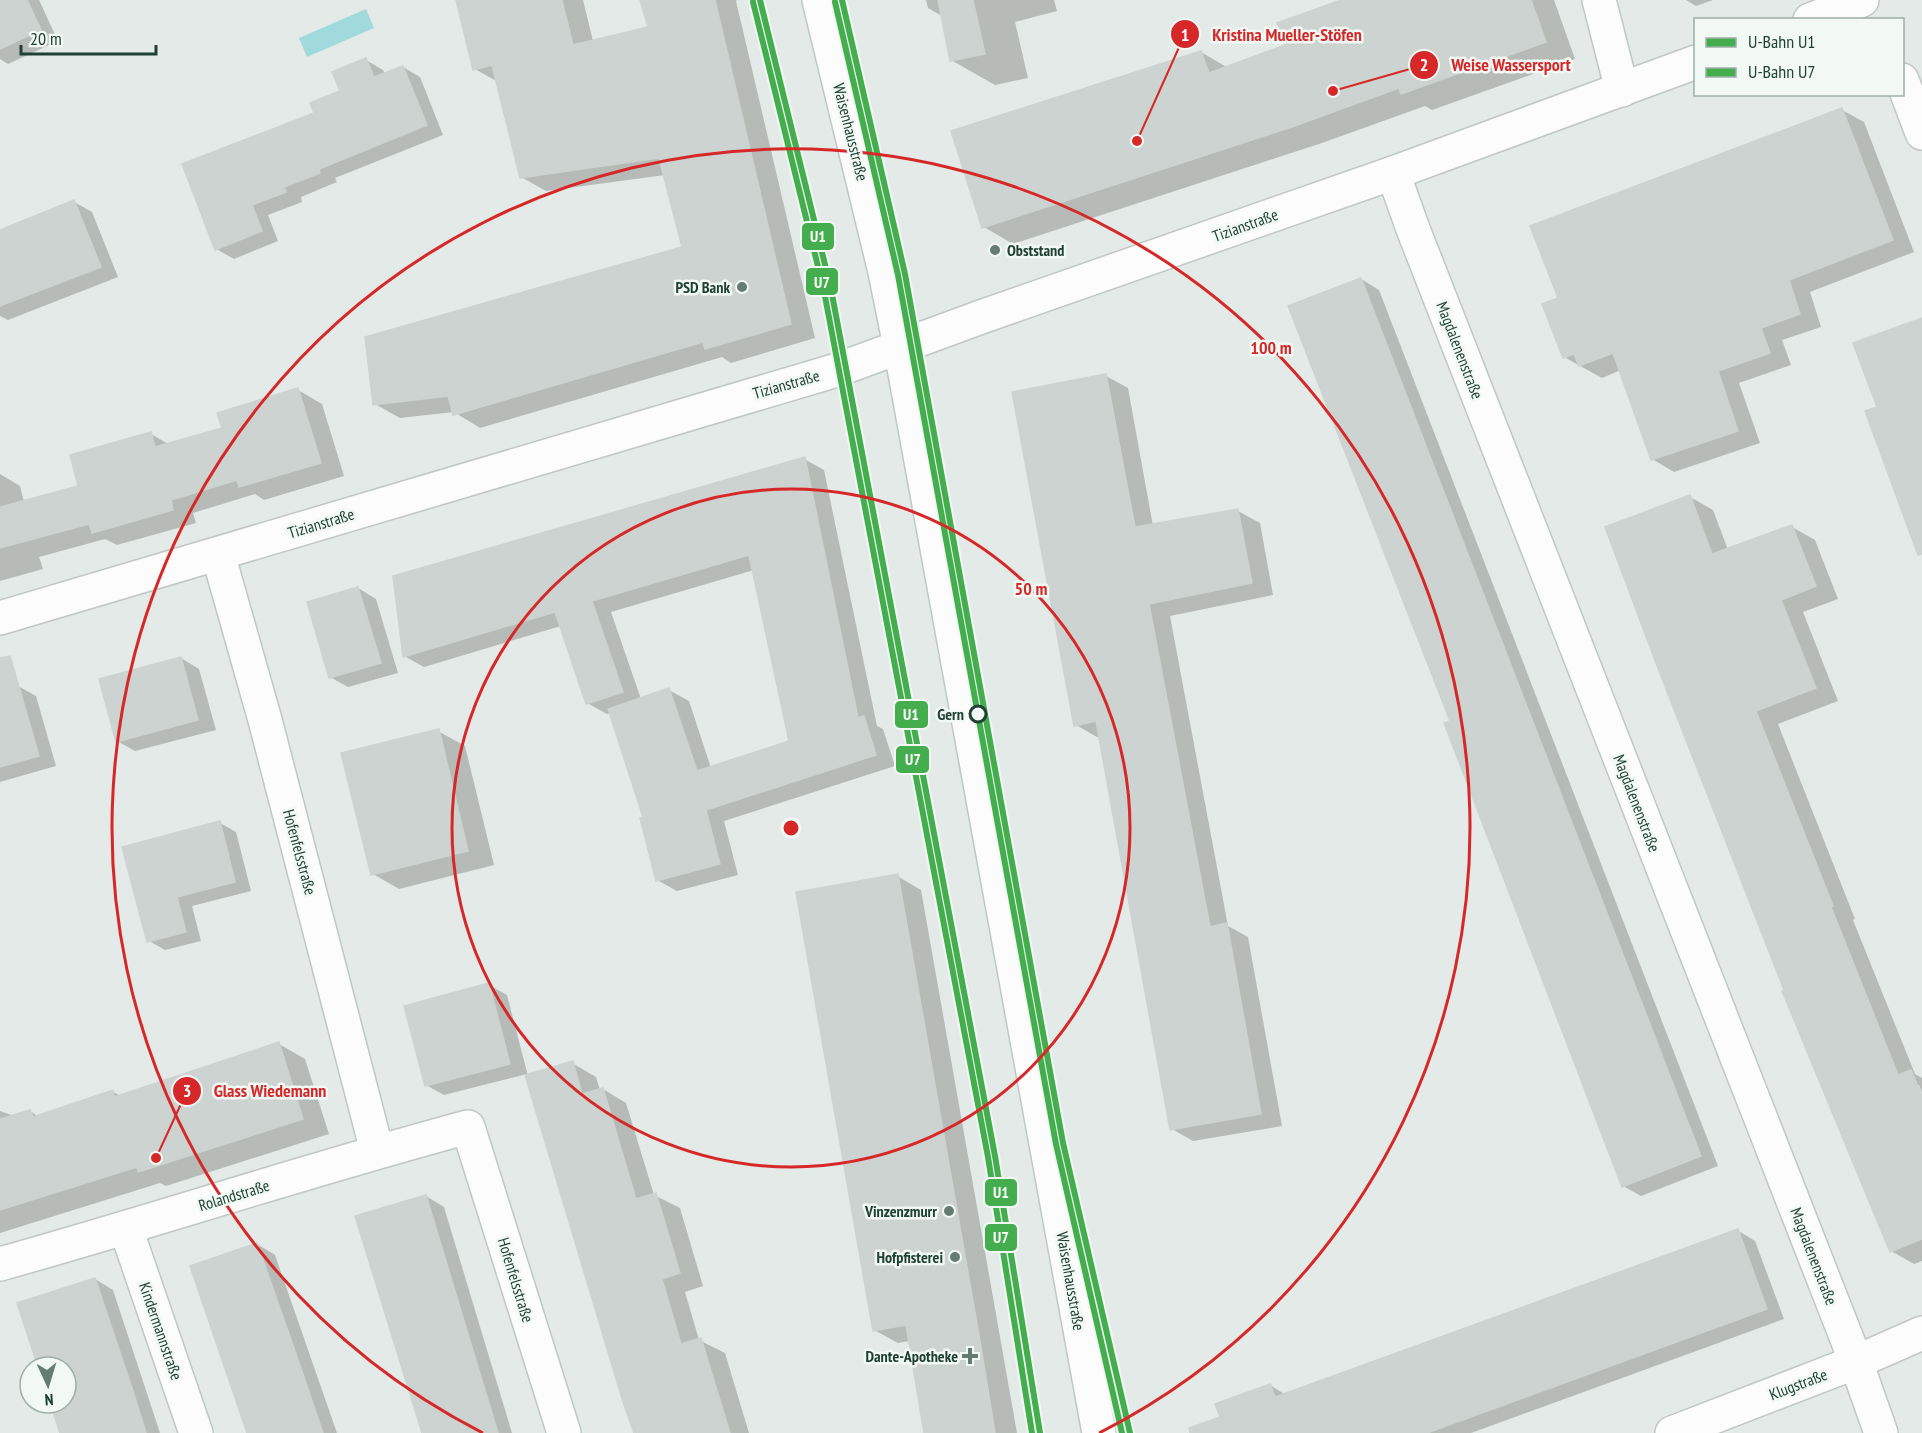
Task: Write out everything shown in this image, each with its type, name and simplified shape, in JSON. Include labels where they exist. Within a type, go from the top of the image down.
[{"type":"street","name":"Waisenhausstraße","points":[[819,0],[885,272],[900,346],[1099,1433]]},
{"type":"street","points":[[1599,0],[1622,90]]},
{"type":"street","points":[[1815,18],[1862,0]]},
{"type":"street","points":[[1874,0],[1880,18]]},
{"type":"street","name":"Tizianstraße","points":[[0,618],[837,369],[1393,173],[1694,62]]},
{"type":"street","points":[[1904,85],[1922,133]]},
{"type":"street","name":"Magdalenenstraße","points":[[1393,173],[1426,263],[1856,1362],[1881,1433]]},
{"type":"street","name":"Hofenfelsstraße","points":[[218,554],[265,720],[377,1151]]},
{"type":"street","name":"Hofenfelsstraße","points":[[468,1128],[564,1433]]},
{"type":"street","name":"Rolandstraße","points":[[0,1264],[126,1229],[377,1151],[468,1128]]},
{"type":"street","name":"Kindermannstraße","points":[[126,1229],[196,1433]]},
{"type":"street","name":"Klugstraße","points":[[1672,1433],[1856,1362],[1922,1333]]},
{"type":"water","points":[[366,9],[374,28],[307,57],[299,38]]},
{"type":"building","points":[[0,0],[27,0],[41,30],[0,49]]},
{"type":"building","points":[[456,0],[562,0],[573,45],[648,27],[640,0],[715,0],[791,324],[705,349],[703,342],[453,415],[448,396],[373,405],[365,337],[682,247],[659,158],[520,178],[492,65],[473,70]]},
{"type":"building","points":[[938,0],[973,0],[985,54],[950,61]]},
{"type":"building","points":[[1341,0],[1531,0],[1546,42],[1401,94],[1399,88],[1292,127],[982,228],[951,131],[1201,51],[1209,73],[1285,45],[1277,23]]},
{"type":"building","points":[[366,58],[374,77],[403,66],[427,125],[319,169],[320,173],[284,187],[286,192],[252,205],[262,231],[215,250],[182,164],[314,113],[310,103],[340,91],[332,72]]},
{"type":"building","points":[[1842,108],[1893,240],[1789,280],[1800,314],[1761,328],[1770,353],[1718,371],[1738,431],[1651,460],[1613,353],[1579,366],[1574,354],[1563,358],[1542,304],[1558,298],[1530,226]]},
{"type":"building","points":[[74,200],[101,267],[0,306],[0,230]]},
{"type":"building","points":[[1361,278],[1701,1156],[1622,1187],[1444,723],[1450,721],[1288,306]]},
{"type":"building","points":[[1922,318],[1922,554],[1918,555],[1865,411],[1877,407],[1853,343]]},
{"type":"building","points":[[1106,374],[1135,527],[1238,509],[1252,583],[1149,604],[1210,927],[1227,923],[1261,1114],[1170,1130],[1096,721],[1074,726],[1012,392]]},
{"type":"building","points":[[298,388],[321,463],[239,487],[237,480],[171,500],[173,510],[92,533],[89,524],[0,548],[0,507],[78,486],[70,455],[151,432],[155,447],[222,428],[217,413]]},
{"type":"building","points":[[805,457],[858,718],[864,716],[876,755],[706,810],[720,864],[656,881],[640,818],[643,817],[608,709],[669,688],[697,771],[789,741],[749,555],[592,601],[623,692],[586,704],[555,612],[403,657],[393,576]]},
{"type":"building","points":[[1690,495],[1712,554],[1792,525],[1816,586],[1781,600],[1816,688],[1756,711],[1898,1075],[1911,1070],[1922,1096],[1922,1239],[1890,1252],[1782,991],[1784,990],[1605,527]]},
{"type":"building","points":[[358,587],[381,663],[329,678],[307,602]]},
{"type":"building","points":[[10,656],[39,756],[0,767],[0,658]]},
{"type":"building","points":[[181,657],[198,720],[116,742],[99,679]]},
{"type":"building","points":[[439,729],[468,851],[371,875],[341,753]]},
{"type":"building","points":[[220,821],[235,882],[177,897],[186,932],[147,942],[122,847]]},
{"type":"building","points":[[898,874],[995,1433],[924,1433],[906,1325],[873,1331],[796,892]]},
{"type":"building","points":[[489,983],[510,1064],[425,1086],[404,1006]]},
{"type":"building","points":[[279,1042],[303,1119],[138,1172],[137,1167],[0,1210],[0,1119],[30,1110],[33,1117],[113,1090],[114,1097]]},
{"type":"building","points":[[573,1061],[582,1094],[603,1088],[636,1199],[656,1193],[680,1273],[662,1279],[681,1344],[701,1338],[730,1433],[634,1433],[525,1075]]},
{"type":"building","points":[[426,1195],[498,1433],[422,1433],[355,1216]]},
{"type":"building","points":[[1738,1229],[1767,1309],[1427,1433],[1190,1433],[1189,1428],[1220,1417],[1215,1404],[1270,1384],[1275,1397]]},
{"type":"building","points":[[257,1243],[323,1433],[247,1433],[190,1266]]},
{"type":"building","points":[[95,1278],[146,1433],[60,1433],[54,1415],[78,1415],[78,1355],[34,1355],[17,1303]]},
{"type":"metro line","name":"U1","points":[[760,0],[831,289],[995,1156],[1040,1433]]},
{"type":"metro line","name":"U1","points":[[842,0],[905,274],[1063,1143],[1130,1433]]},
{"type":"metro line","name":"U7","points":[[753,2],[824,291],[988,1157],[1032,1433]]},
{"type":"metro line","name":"U7","points":[[835,2],[898,275],[1056,1144],[1122,1433]]},
{"type":"place","name":"Weise Wassersport","points":[[1333,91]]},
{"type":"place","name":"Kristina Mueller-Stöfen","points":[[1137,141]]},
{"type":"place","name":"Obststand","points":[[995,250]]},
{"type":"place","name":"PSD Bank","points":[[742,287]]},
{"type":"place","name":"Gern","points":[[978,714]]},
{"type":"place","name":"Glass Wiedemann","points":[[156,1158]]},
{"type":"place","name":"Vinzenzmurr","points":[[949,1211]]},
{"type":"place","name":"Hofpfisterei","points":[[955,1257]]},
{"type":"place","name":"Dante-Apotheke","points":[[970,1356]]}]
